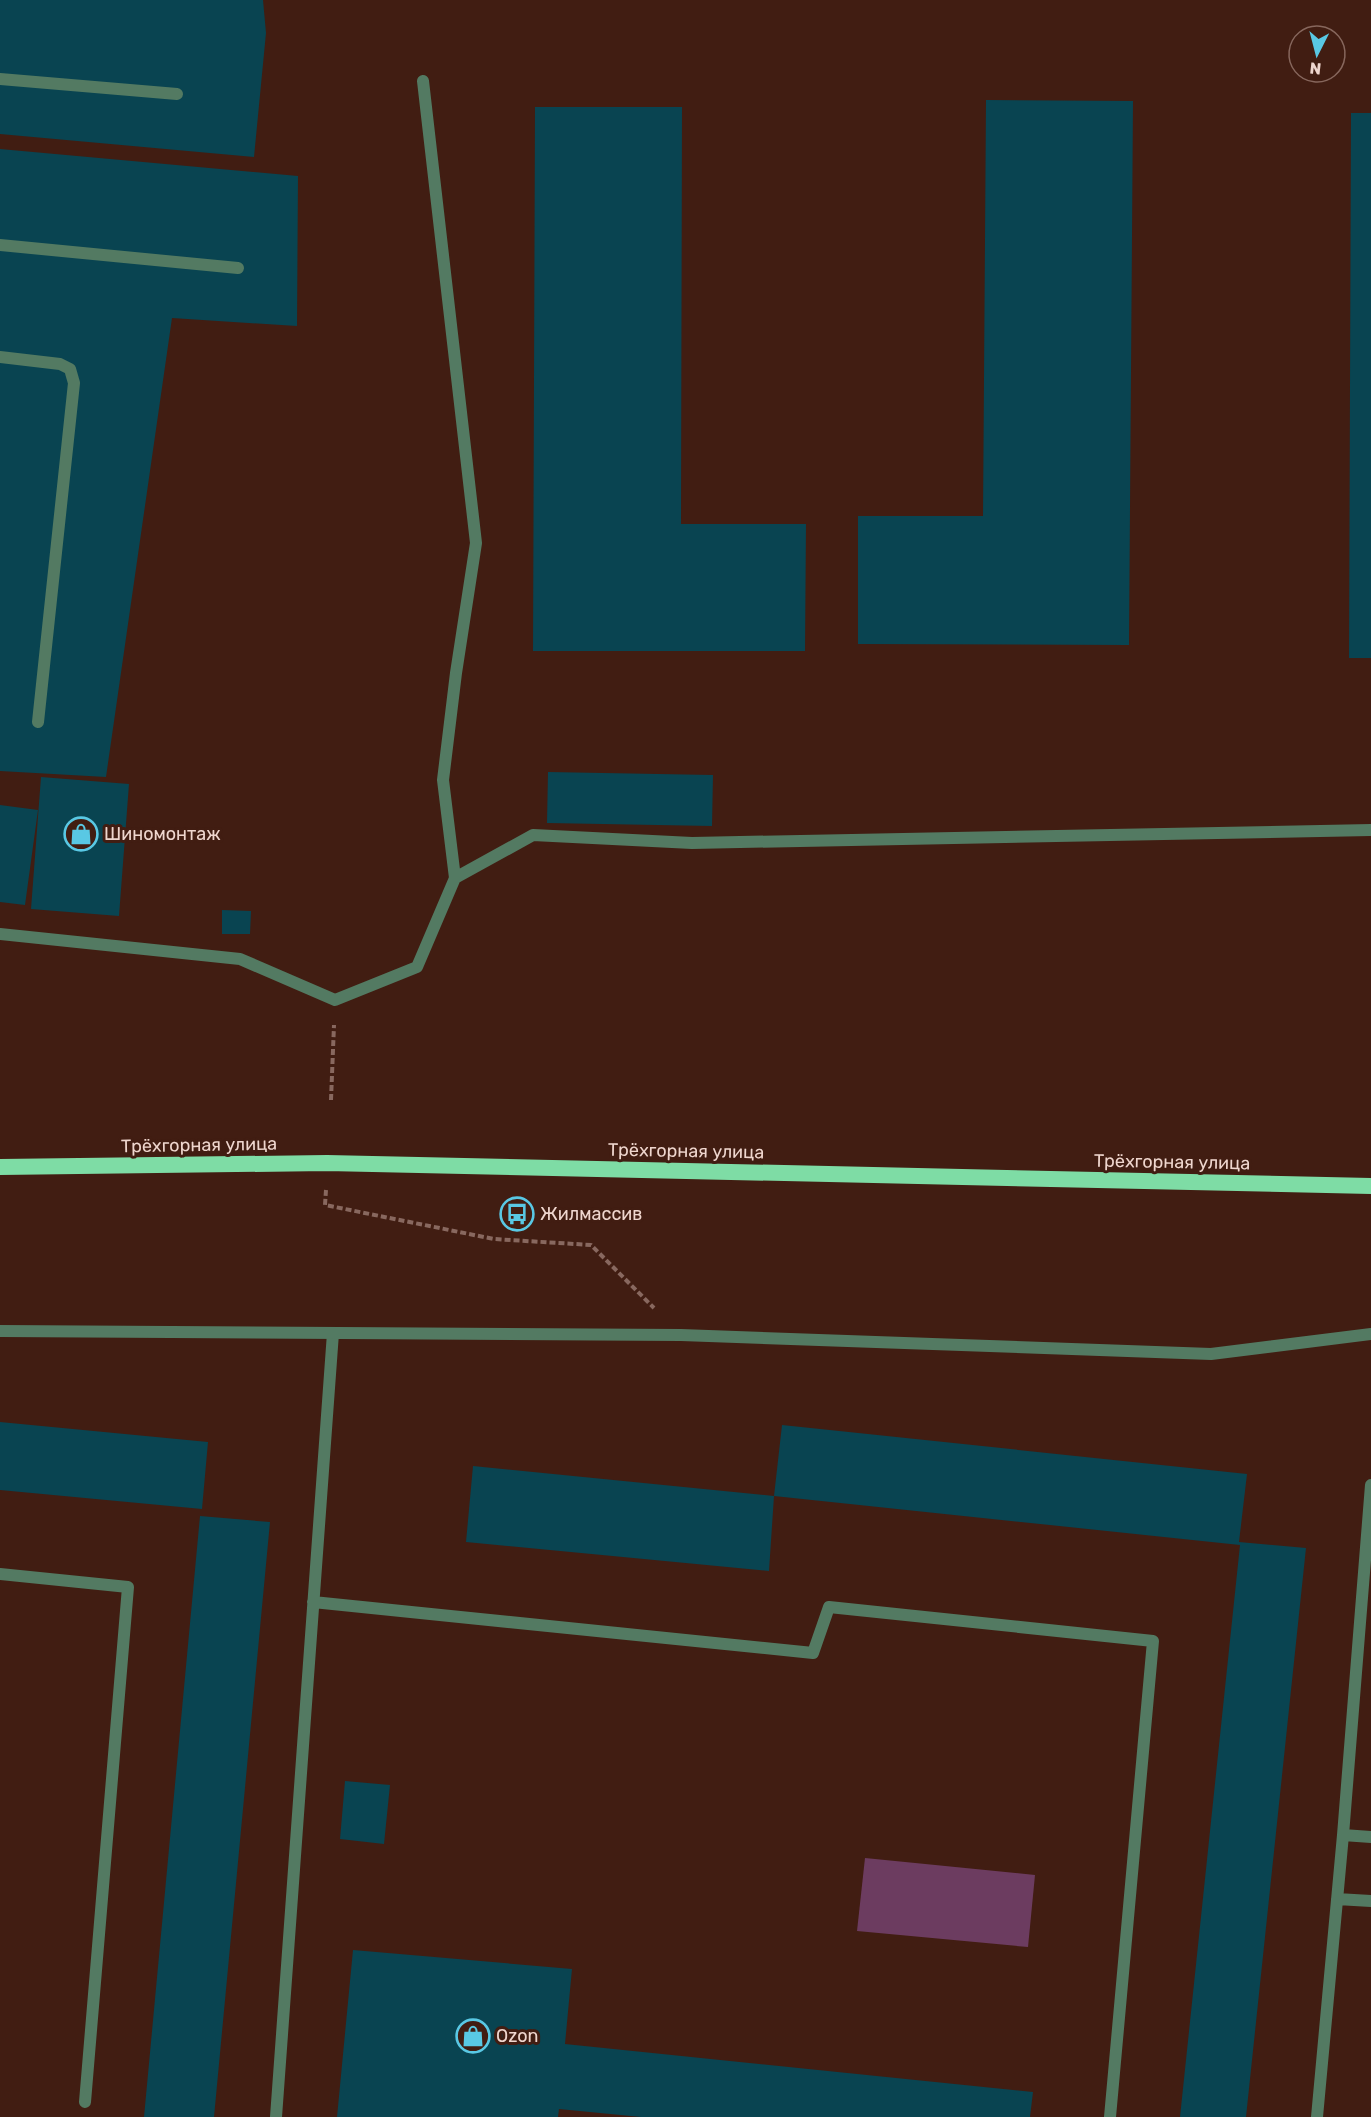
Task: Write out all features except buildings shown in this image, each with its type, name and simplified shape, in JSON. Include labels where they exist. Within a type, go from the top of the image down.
[{"type":"highway","name":"Трёхгорная улица","points":[[0,1167],[327,1163],[1371,1186]]},
{"type":"street","points":[[0,79],[177,94]]},
{"type":"street","points":[[0,934],[240,959],[335,1000],[417,967],[455,878],[443,780],[456,673],[476,543],[423,81]]},
{"type":"street","points":[[0,245],[238,268]]},
{"type":"street","points":[[0,357],[60,364],[70,369],[74,383],[38,722]]},
{"type":"street","points":[[455,878],[533,835],[692,843],[1371,830]]},
{"type":"street","points":[[0,1331],[681,1335],[1211,1354],[1371,1334]]},
{"type":"street","points":[[276,2117],[333,1333]]},
{"type":"street","points":[[1317,2117],[1343,1834],[1366,1623],[1371,1485]]},
{"type":"street","points":[[0,1574],[128,1587],[85,2102]]},
{"type":"street","points":[[313,1602],[813,1653],[829,1607],[1153,1641],[1110,2117]]},
{"type":"street","points":[[1343,1834],[1371,1837]]},
{"type":"street","points":[[1337,1899],[1371,1901]]},
{"type":"path","points":[[331,1100],[335,1000]]},
{"type":"path","points":[[326,1186],[325,1205],[494,1239],[591,1245],[681,1335]]},
{"type":"shaded area","points":[[865,1858],[1035,1875],[1028,1947],[857,1931]]},
{"type":"place","name":"Шиномонтаж","points":[[81,834]]},
{"type":"place","name":"Жилмассив","points":[[517,1214]]},
{"type":"place","name":"Ozon","points":[[473,2036]]}]
